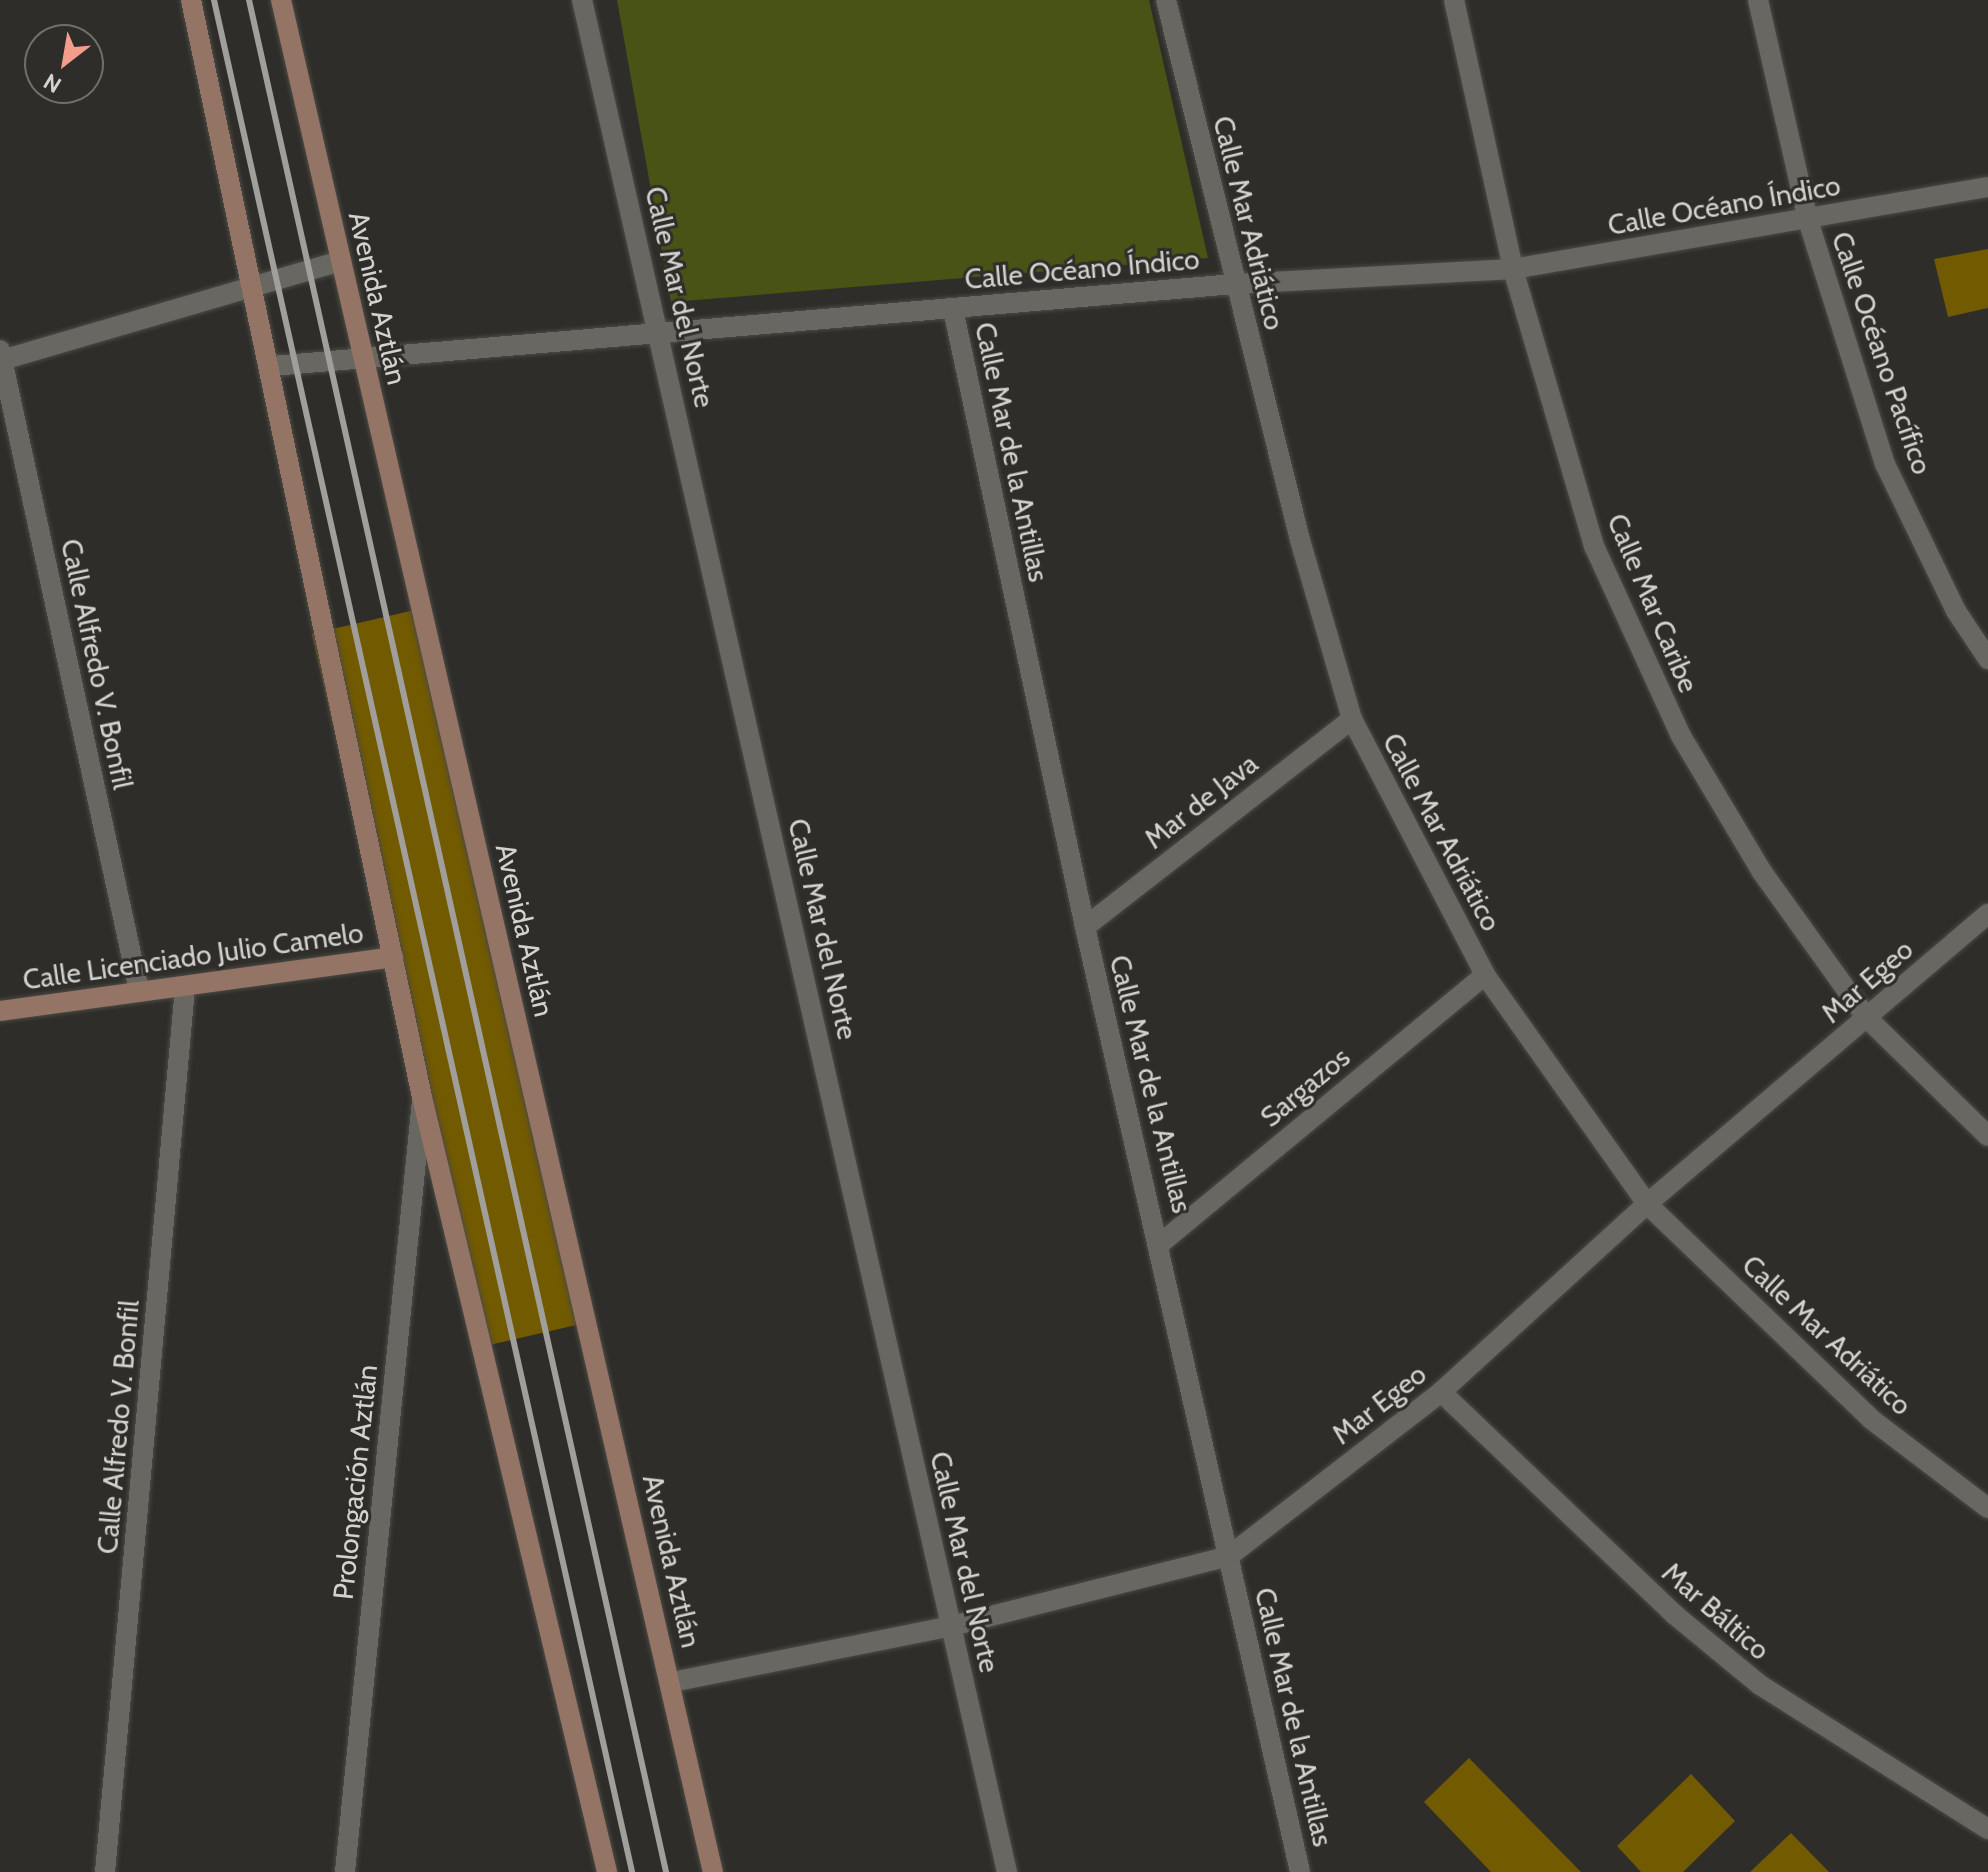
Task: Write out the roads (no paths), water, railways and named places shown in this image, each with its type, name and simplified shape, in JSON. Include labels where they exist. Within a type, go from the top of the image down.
[{"type":"main road","points":[[191,0],[272,366],[422,1097],[607,1872]]},
{"type":"main road","name":"Avenida Aztlán","points":[[281,0],[672,1682],[713,1872]]},
{"type":"main road","name":"Calle Licenciado Julio Camelo","points":[[0,1011],[393,957]]},
{"type":"street","name":"Calle Mar del Norte","points":[[582,0],[661,336],[1007,1872]]},
{"type":"street","name":"Calle Mar Adriático","points":[[1166,0],[1235,284],[1352,719],[1485,975],[1647,1204],[1871,1419],[1988,1508]]},
{"type":"street","name":"Calle Mar Caribe","points":[[1454,0],[1513,269],[1594,546],[1681,736],[1762,872],[1867,1018],[1988,1136]]},
{"type":"street","name":"Calle Océano Pacífico","points":[[1758,0],[1808,220],[1885,464],[1956,611],[1988,659]]},
{"type":"street","name":"Calle Océano Índico","points":[[272,366],[661,336],[1235,284],[1513,269],[1988,187]]},
{"type":"street","points":[[1,355],[341,261]]},
{"type":"street","name":"Calle Mar de la Antillas","points":[[953,309],[1085,927],[1161,1243],[1300,1872]]},
{"type":"street","name":"Calle Alfredo V. Bonfil","points":[[1,355],[139,991]]},
{"type":"street","name":"Mar de Java","points":[[1085,927],[1352,719]]},
{"type":"street","name":"Mar Egeo","points":[[672,1682],[951,1626],[1229,1556],[1441,1392],[1647,1204],[1988,914]]},
{"type":"street","name":"Sargazos","points":[[1161,1243],[1485,975]]},
{"type":"street","name":"Calle Alfredo V. Bonfil","points":[[105,1872],[185,987]]},
{"type":"street","name":"Prolongación Aztlán","points":[[345,1872],[422,1097]]},
{"type":"street","name":"Mar Báltico","points":[[1441,1392],[1675,1615],[1760,1685],[1988,1829]]},
{"type":"railway","points":[[214,0],[632,1872]]},
{"type":"railway","points":[[249,0],[666,1872]]}]
